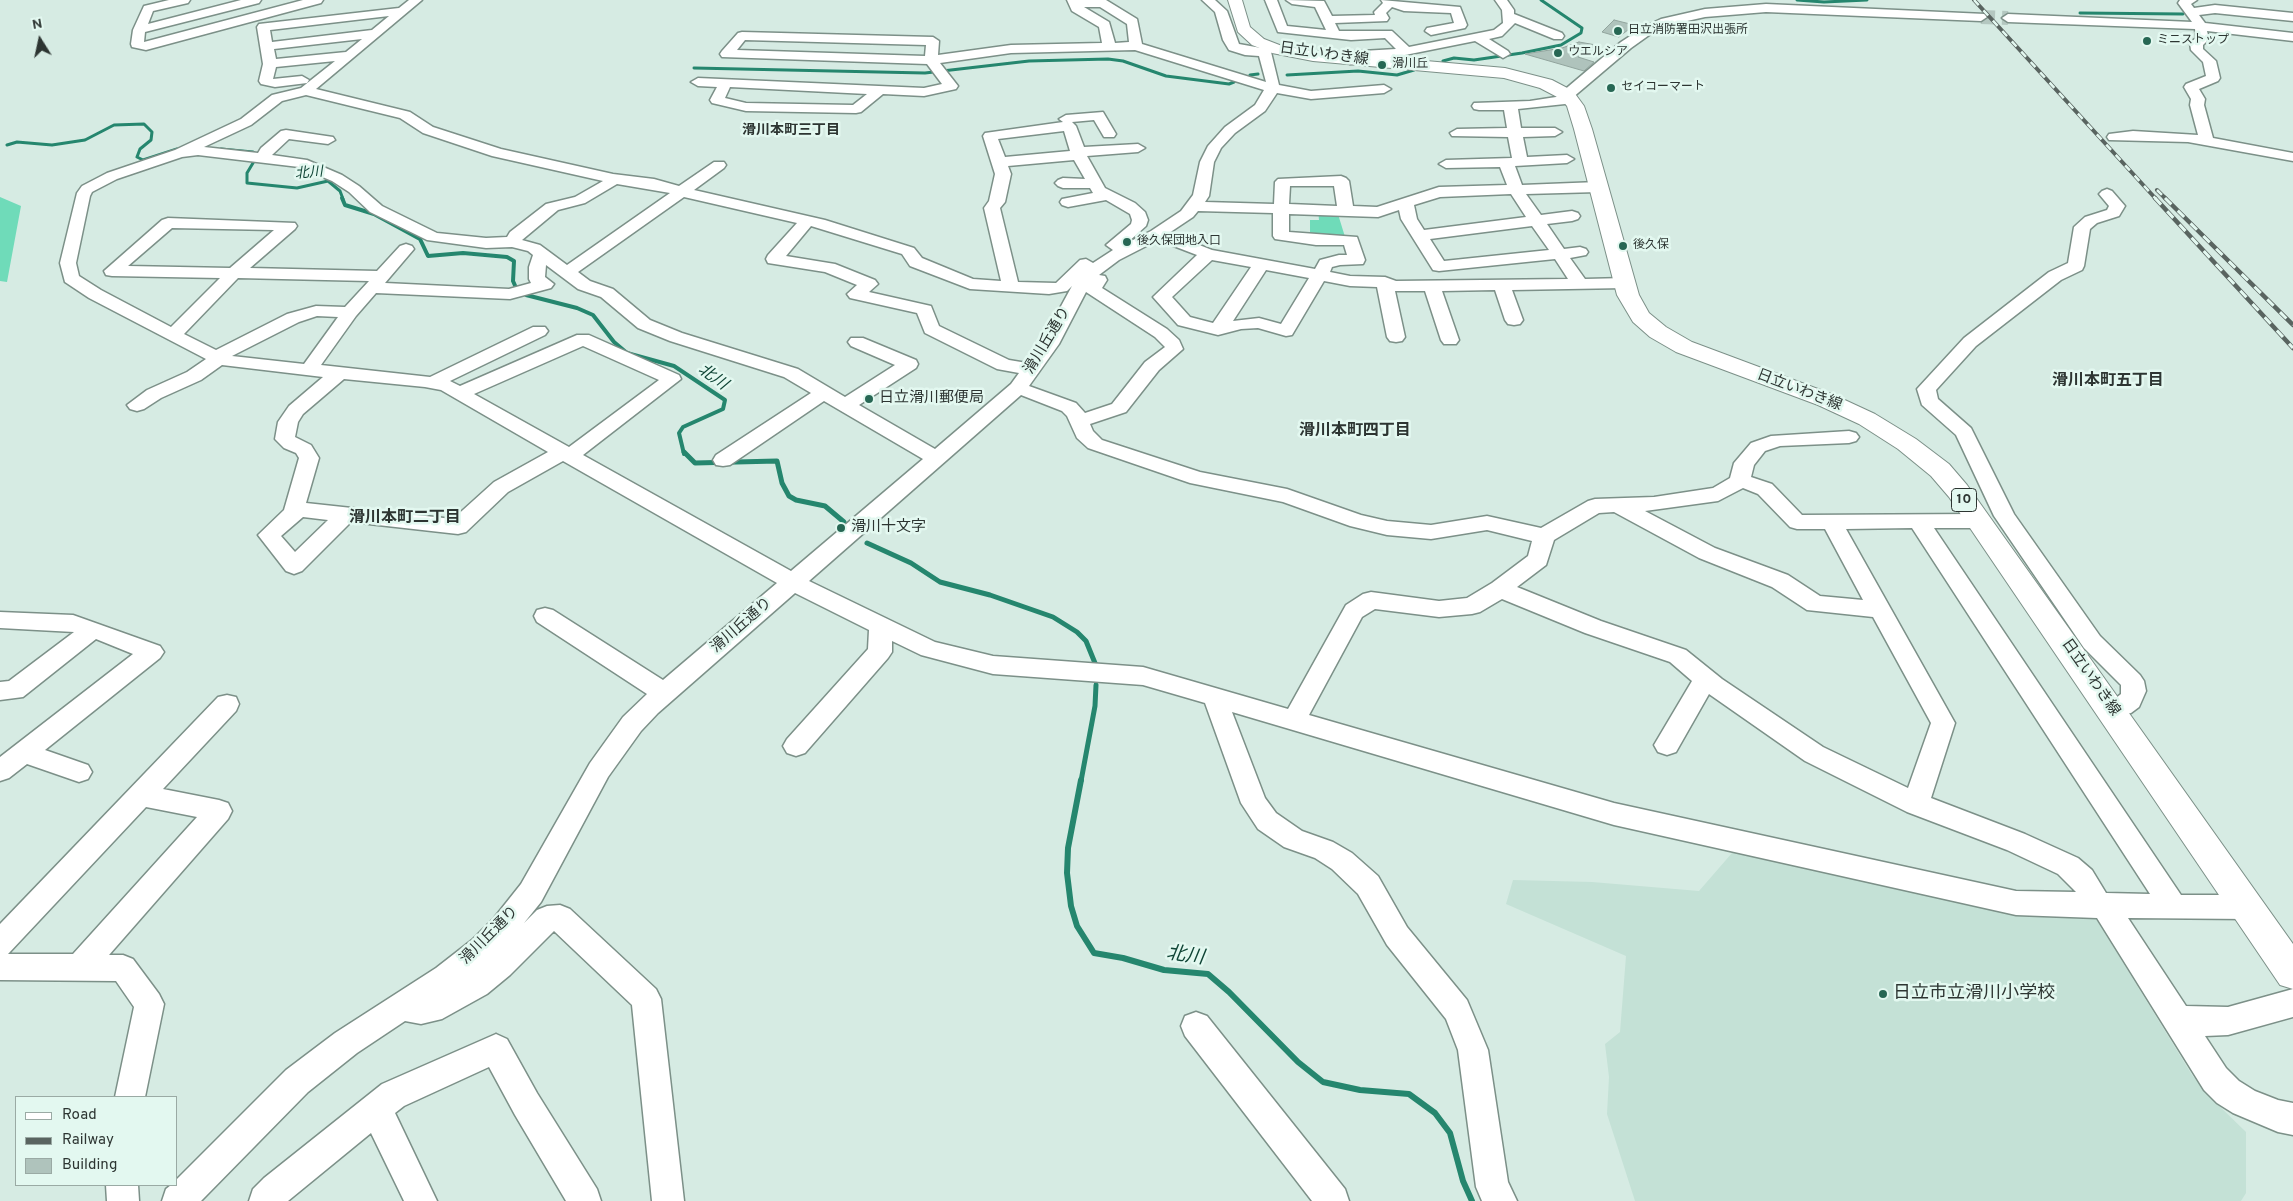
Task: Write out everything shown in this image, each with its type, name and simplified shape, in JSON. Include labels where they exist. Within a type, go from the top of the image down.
[{"type":"main road","name":"日立いわき線","points":[[1235,0],[1243,29],[1267,49],[1350,60],[1505,72],[1546,84],[1567,95],[1577,110],[1625,283],[1634,308],[1651,327],[1684,347],[1826,400],[1867,419],[1919,452],[1940,470],[1958,491],[2249,907],[2293,973]]},
{"type":"street","points":[[184,0],[148,9],[139,30],[137,44],[146,46],[323,0]]},
{"type":"street","points":[[139,30],[255,0]]},
{"type":"street","points":[[416,0],[306,90],[277,98],[246,122],[180,153],[112,176],[87,189],[82,196],[68,263],[71,278],[79,285],[218,358],[239,363],[432,382],[448,386],[792,582],[929,649],[993,665],[1143,676],[1614,814],[2016,903],[2102,906],[2249,907]]},
{"type":"street","points":[[306,90],[405,115],[428,130],[497,153],[613,179],[654,184],[746,208],[807,221],[908,251],[916,262],[970,284],[1036,289],[1062,287],[1092,268],[1157,234],[1187,214],[1201,196],[1207,162],[1215,146],[1223,136],[1266,102],[1272,88],[1272,75],[1267,49],[1245,51],[1234,47],[1229,40],[1221,11],[1208,0]]},
{"type":"street","points":[[1271,0],[1282,29],[1335,34],[1388,34],[1398,36],[1461,25],[1456,10],[1404,7],[1388,2],[1380,12],[1383,18],[1328,20]]},
{"type":"street","points":[[1292,0],[1320,4],[1335,34]]},
{"type":"street","points":[[1350,60],[1350,55],[1354,54],[1390,54],[1498,33],[1509,24],[1508,10],[1501,0]]},
{"type":"street","points":[[1926,0],[1943,16]]},
{"type":"street","points":[[1109,45],[1105,25],[1076,8],[1073,2],[1102,2],[1133,22],[1136,46]]},
{"type":"street","points":[[2191,6],[2293,17]]},
{"type":"street","points":[[2191,6],[2201,26],[2203,39],[2196,43],[2197,50],[2209,61],[2213,78],[2191,87],[2198,99],[2197,106],[2206,140]]},
{"type":"street","points":[[1479,106],[1510,106],[1560,101],[1626,45],[1648,30],[1685,17],[1719,11],[1757,8],[1980,17]]},
{"type":"street","points":[[321,78],[275,83],[266,81],[270,64],[263,28],[402,11]]},
{"type":"street","points":[[1508,16],[1558,36]]},
{"type":"street","points":[[2008,18],[2201,26],[2293,37]]},
{"type":"street","points":[[267,46],[376,33]]},
{"type":"street","points":[[1388,34],[1406,51]]},
{"type":"street","points":[[698,82],[924,92],[951,86],[931,60],[933,41],[742,36],[726,54],[931,60],[1011,49],[1109,45],[1136,46],[1272,88],[1311,95],[1384,89]]},
{"type":"street","points":[[768,85],[798,37]]},
{"type":"street","points":[[1478,38],[1503,54]]},
{"type":"street","points":[[270,64],[350,55]]},
{"type":"street","points":[[726,83],[717,100],[746,107],[856,110],[880,90]]},
{"type":"street","points":[[1510,106],[1515,132],[1513,162],[1516,190],[1580,284]]},
{"type":"street","points":[[1053,111],[1068,122],[1079,154],[1099,192],[1129,206],[1137,212],[1140,220],[1138,226],[1092,268]]},
{"type":"street","points":[[1011,287],[992,208],[997,202],[1003,174],[990,136],[1004,128],[1068,122],[1098,115],[1109,134]]},
{"type":"street","points":[[264,159],[266,151],[290,129],[328,140]]},
{"type":"street","points":[[1457,133],[1555,132]]},
{"type":"street","points":[[2114,137],[2157,135],[2206,140],[2293,157]]},
{"type":"street","points":[[998,162],[1138,148]]},
{"type":"street","points":[[180,153],[198,151],[302,163],[337,178],[354,189],[376,209],[433,237],[486,243],[513,242],[534,248],[584,286],[606,293],[620,307],[644,324],[676,337],[791,373],[844,406],[937,458]]},
{"type":"street","points":[[1446,164],[1568,159]]},
{"type":"street","points":[[566,273],[719,165]]},
{"type":"street","points":[[513,242],[516,235],[552,207],[580,200],[609,184],[613,179]]},
{"type":"street","points":[[1208,254],[1162,297],[1184,321],[1218,330],[1241,324],[1260,323],[1286,331],[1319,275],[1330,261],[1357,260],[1351,240],[1316,240],[1281,236],[1283,182],[1341,181],[1346,211]]},
{"type":"street","points":[[1063,183],[1094,183]]},
{"type":"street","points":[[1194,206],[1378,212],[1439,192],[1598,187]]},
{"type":"street","points":[[2107,194],[2117,206],[2113,212],[2092,220],[2082,227],[2076,266],[2055,276],[1970,342],[1926,389],[1929,401],[1964,432],[2005,516],[2092,642],[2132,681],[2134,691],[2130,700],[2122,706],[2110,708]]},
{"type":"street","points":[[1068,202],[1105,196]]},
{"type":"street","points":[[1406,203],[1409,219],[1439,266],[1580,252]]},
{"type":"street","points":[[1419,235],[1572,216]]},
{"type":"street","points":[[807,221],[774,259],[829,268],[869,284],[856,294],[925,310],[931,329],[1004,366],[1033,370]]},
{"type":"street","points":[[173,335],[234,273],[289,226],[168,222],[112,271],[234,273],[378,282],[510,294],[545,284],[537,279],[537,267],[541,254]]},
{"type":"street","points":[[1157,234],[1208,254],[1350,281],[1385,282],[1393,286],[1625,283]]},
{"type":"street","points":[[309,370],[350,312],[406,248]]},
{"type":"street","points":[[1218,330],[1261,264]]},
{"type":"street","points":[[1079,421],[1119,408],[1152,366],[1174,349],[1173,344],[1161,333],[1093,290],[1099,280],[1092,268]]},
{"type":"street","name":"滑川丘通り","points":[[178,1201],[297,1081],[346,1043],[446,978],[482,949],[504,927],[530,893],[599,770],[617,742],[632,724],[792,582],[1018,388],[1033,370],[1092,268]]},
{"type":"street","points":[[1385,282],[1396,337]]},
{"type":"street","points":[[1502,285],[1514,320]]},
{"type":"street","points":[[1432,286],[1450,340]]},
{"type":"street","points":[[137,405],[154,394],[194,376],[218,358],[293,318],[316,311],[350,312]]},
{"type":"street","points":[[432,382],[539,331]]},
{"type":"street","points":[[339,373],[296,410],[288,422],[285,439],[290,444],[304,449],[309,458],[294,509],[458,527],[502,487],[566,454],[672,379],[583,339],[460,393]]},
{"type":"street","points":[[844,406],[909,364],[857,342]]},
{"type":"street","points":[[1018,388],[1069,407],[1079,421],[1084,434],[1095,444],[1197,478],[1287,496],[1357,521],[1387,528],[1431,532],[1488,524],[1544,536],[1595,506],[1654,504],[1718,494],[1739,482],[1744,463],[1758,448],[1778,440],[1849,437]]},
{"type":"street","points":[[723,460],[823,393]]},
{"type":"street","points":[[1740,480],[1765,489],[1797,522],[1979,521]]},
{"type":"street","points":[[1617,505],[1707,553],[1739,564],[1780,582],[1816,604],[1880,609]]},
{"type":"street","points":[[300,509],[269,535],[294,566],[347,514]]},
{"type":"street","points":[[1831,522],[1943,722],[1916,804]]},
{"type":"street","points":[[1919,522],[2174,907]]},
{"type":"street","points":[[1295,719],[1354,611],[1371,600],[1439,609],[1472,606],[1500,589],[1538,560],[1544,536]]},
{"type":"street","points":[[1500,589],[1593,627],[1678,656],[1814,754],[1916,804],[2016,842],[2068,866],[2082,878],[2102,906],[2177,1017],[2215,1079],[2228,1092],[2278,1116],[2293,1119]]},
{"type":"street","points":[[545,616],[665,693]]},
{"type":"street","points":[[0,620],[73,623],[152,652],[0,771]]},
{"type":"street","points":[[796,746],[880,652],[881,627]]},
{"type":"street","points":[[5,694],[93,629]]},
{"type":"street","points":[[1667,745],[1706,678]]},
{"type":"street","points":[[1214,696],[1254,803],[1267,821],[1293,839],[1324,850],[1342,861],[1368,885],[1397,936],[1457,1010],[1473,1050],[1492,1186],[1501,1201]]},
{"type":"street","points":[[0,944],[227,704]]},
{"type":"street","points":[[23,753],[79,772]]},
{"type":"street","points":[[79,968],[219,811],[141,795]]},
{"type":"street","points":[[402,1007],[421,1010],[442,1005],[477,984],[500,966],[547,919],[560,918],[646,999],[668,1201]]},
{"type":"street","points":[[0,967],[123,968],[149,1004],[130,1096]]},
{"type":"street","points":[[2177,1017],[2190,1022],[2228,1021],[2293,1002]]},
{"type":"street","points":[[1196,1026],[1333,1201]]},
{"type":"street","points":[[265,1201],[393,1095],[496,1049],[526,1104],[585,1201]]},
{"type":"street","points":[[376,1109],[421,1201]]},
{"type":"street","points":[[122,1186],[123,1201]]},
{"type":"shaded area","name":"日立市立滑川小学校","points":[[1732,853],[1745,853],[2095,917],[2192,1075],[2209,1096],[2246,1132],[2246,1193],[2241,1201],[1635,1201],[1607,1114],[1609,1077],[1605,1044],[1620,1032],[1626,956],[1506,904],[1513,880],[1592,882],[1699,891]]},
{"type":"green space","points":[[0,197],[21,206],[7,282],[0,281]]},
{"type":"green space","points":[[1318,209],[1337,211],[1346,240],[1310,238],[1310,220],[1319,220]]},
{"type":"building","name":"日立消防署田沢出張所","points":[[1614,20],[1634,25],[1619,37],[1602,32]]},
{"type":"building","name":"ウエルシア","points":[[1579,42],[1596,45],[1578,57],[1594,62],[1584,71],[1525,54],[1562,48]]},
{"type":"waterway","points":[[1443,61],[1454,58],[1474,60],[1522,53],[1561,45],[1581,33],[1582,28],[1541,0]]},
{"type":"waterway","points":[[1797,0],[1824,2],[1867,0]]},
{"type":"waterway","points":[[2080,13],[2183,14]]},
{"type":"waterway","points":[[694,68],[925,73],[1029,61],[1108,59],[1123,61],[1166,76],[1229,84],[1234,82]]},
{"type":"waterway","points":[[1287,75],[1358,71],[1397,75],[1414,70]]},
{"type":"waterway","points":[[1250,75],[1258,74]]},
{"type":"waterway","name":"北川","points":[[7,145],[17,142],[52,145],[85,140],[114,125],[144,124],[152,132],[151,140],[140,149],[137,157],[143,160],[177,149]]},
{"type":"waterway","name":"北川","points":[[221,149],[253,152],[258,156]]},
{"type":"waterway","name":"北川","points":[[253,163],[247,173],[247,183],[297,188],[328,181],[340,191],[343,199]]},
{"type":"waterway","name":"北川","points":[[342,198],[345,205],[374,214],[420,239],[428,256],[463,253],[507,257],[514,261],[513,281],[517,290]]},
{"type":"waterway","name":"北川","points":[[526,295],[577,308],[593,315],[614,342],[627,353],[674,366],[725,400],[723,409],[683,427],[679,433],[684,454]]},
{"type":"waterway","name":"北川","points":[[684,452],[695,463],[777,461],[782,483],[789,496],[796,500],[825,506],[844,522]]},
{"type":"waterway","name":"北川","points":[[867,543],[911,563],[940,582],[990,595],[1053,617],[1077,632],[1086,641],[1097,668]]},
{"type":"waterway","name":"北川","points":[[1081,781],[1095,706],[1096,685]]},
{"type":"waterway","name":"北川","points":[[1081,780],[1068,848],[1067,873],[1071,906],[1077,926],[1094,953],[1123,958],[1164,970],[1208,974],[1229,992],[1298,1062],[1323,1082],[1360,1090],[1409,1094],[1435,1113],[1450,1133],[1463,1181],[1472,1201]]},
{"type":"tunnel","points":[[1981,17],[2008,18]]},
{"type":"railway","points":[[1974,0],[2156,199]]},
{"type":"railway","points":[[2157,190],[2165,198]]},
{"type":"railway","points":[[2155,198],[2293,348]]},
{"type":"railway","points":[[2165,198],[2293,325]]},
{"type":"place","name":"日立消防署田沢出張所","points":[[1618,31]]},
{"type":"place","name":"ミニストップ","points":[[2147,41]]},
{"type":"place","name":"ウエルシア","points":[[1558,53]]},
{"type":"place","name":"滑川丘","points":[[1382,65]]},
{"type":"place","name":"セイコーマート","points":[[1611,88]]},
{"type":"place","name":"後久保団地入口","points":[[1127,242]]},
{"type":"place","name":"後久保","points":[[1623,246]]},
{"type":"place","name":"日立滑川郵便局","points":[[869,399]]},
{"type":"place","name":"滑川十文字","points":[[841,528]]},
{"type":"place","name":"日立市立滑川小学校","points":[[1883,994]]},
{"type":"district","name":"滑川本町三丁目","points":[[791,131]]},
{"type":"district","name":"滑川本町五丁目","points":[[2108,382]]},
{"type":"district","name":"滑川本町四丁目","points":[[1355,432]]},
{"type":"district","name":"滑川本町二丁目","points":[[405,519]]}]
